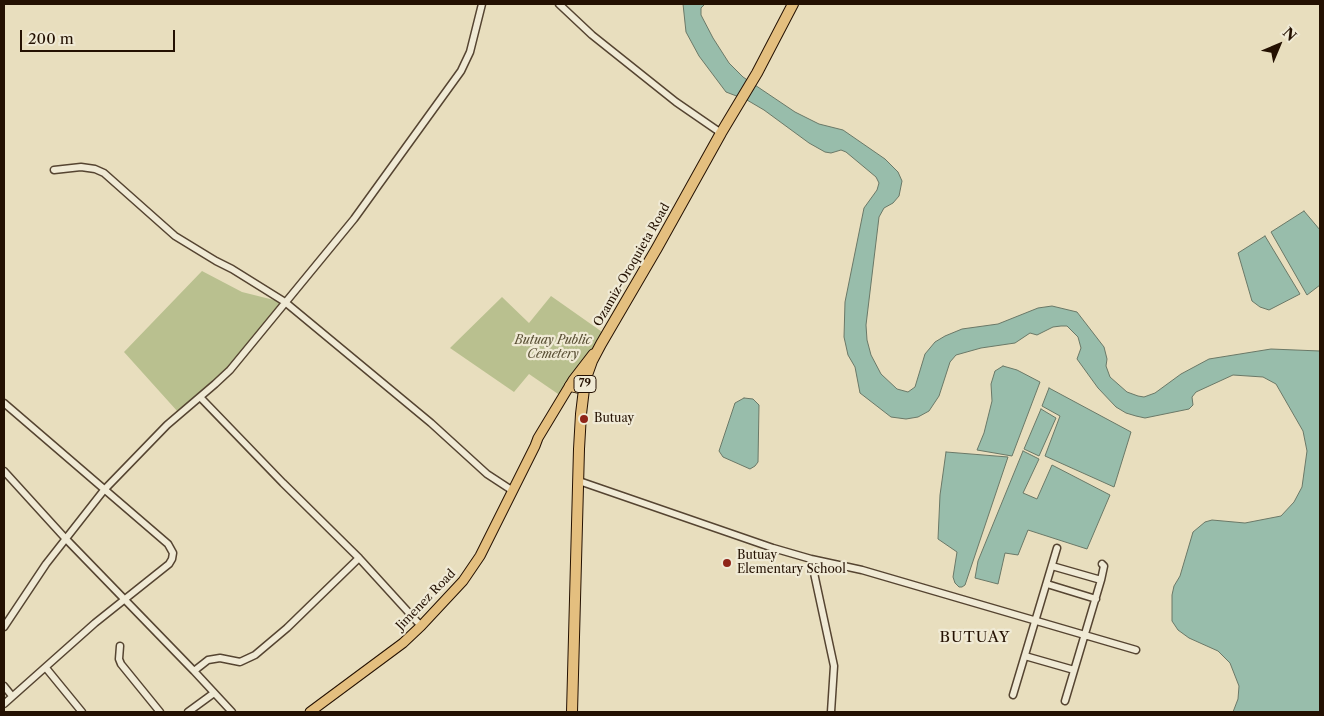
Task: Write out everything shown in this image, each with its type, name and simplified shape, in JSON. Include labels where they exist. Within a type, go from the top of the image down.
[{"type":"highway","name":"Ozamiz-Oroquieta Road","points":[[572,712],[579,481],[576,388],[657,248],[720,133],[757,73],[793,4]]},
{"type":"main road","name":"Jimenez Road","points":[[310,712],[421,626],[449,598],[472,569],[535,446],[576,388],[601,344]]},
{"type":"street","points":[[4,627],[66,538],[104,490],[167,425],[230,370],[354,219],[461,71],[470,52],[482,4]]},
{"type":"street","points":[[559,4],[592,35],[676,102],[720,133]]},
{"type":"street","points":[[54,170],[81,167],[95,169],[104,173],[175,236],[285,302],[431,423],[487,474],[513,491]]},
{"type":"street","points":[[200,397],[359,558],[421,626]]},
{"type":"street","points":[[4,403],[168,544],[173,553],[169,564],[124,599],[4,704]]},
{"type":"street","points":[[4,471],[232,712]]},
{"type":"street","points":[[579,481],[746,539],[811,559],[862,570],[1136,650]]},
{"type":"street","points":[[1013,695],[1057,548]]},
{"type":"street","points":[[194,671],[208,660],[220,658],[240,662],[255,655],[287,628],[359,558]]},
{"type":"street","points":[[811,559],[834,666],[831,712]]},
{"type":"street","points":[[1065,700],[1102,580],[1104,566],[1102,564]]},
{"type":"street","points":[[1052,566],[1102,580]]},
{"type":"street","points":[[1047,584],[1096,599]]},
{"type":"street","points":[[120,646],[119,659],[121,664],[160,712]]},
{"type":"street","points":[[1025,656],[1074,670]]},
{"type":"street","points":[[46,668],[82,712]]},
{"type":"street","points":[[4,686],[12,696]]},
{"type":"street","points":[[188,712],[214,693]]},
{"type":"green space","points":[[202,271],[242,292],[282,302],[221,375],[178,412],[124,352]]},
{"type":"green space","name":"Butuay Public Cemetery","points":[[551,296],[605,334],[561,396],[529,374],[514,392],[450,348],[502,297],[529,323]]},
{"type":"shaded area","points":[[683,4],[705,4],[701,8],[701,15],[729,63],[743,77],[795,112],[819,124],[843,130],[885,159],[898,172],[902,181],[899,196],[893,203],[884,208],[879,217],[866,325],[871,355],[881,374],[897,389],[908,392],[915,387],[925,354],[935,342],[945,336],[962,329],[998,324],[1038,308],[1052,306],[1077,312],[1104,347],[1107,359],[1106,366],[1110,377],[1127,392],[1138,396],[1144,397],[1155,393],[1181,374],[1209,359],[1271,349],[1320,351],[1320,712],[1233,712],[1238,699],[1239,686],[1230,663],[1218,651],[1189,638],[1178,630],[1172,621],[1174,586],[1180,576],[1193,532],[1205,522],[1212,520],[1245,523],[1281,516],[1294,502],[1302,487],[1307,451],[1303,431],[1276,384],[1263,377],[1233,375],[1196,392],[1192,397],[1193,405],[1189,409],[1145,418],[1136,416],[1116,407],[1098,388],[1077,359],[1081,348],[1078,337],[1067,326],[1061,326],[1053,327],[1037,335],[1030,333],[1015,343],[981,348],[956,355],[950,362],[939,396],[929,411],[918,417],[906,419],[891,417],[860,393],[855,367],[848,355],[844,337],[845,302],[864,208],[877,190],[879,183],[876,177],[846,152],[841,150],[831,153],[825,152],[809,143],[764,110],[747,100],[726,92],[699,56],[686,32]]},
{"type":"shaded area","points":[[1304,211],[1320,230],[1320,285],[1307,295],[1271,232]]},
{"type":"shaded area","points":[[1265,236],[1300,294],[1269,310],[1260,307],[1252,301],[1238,253]]},
{"type":"shaded area","points":[[1003,366],[1017,370],[1040,382],[1012,456],[977,450],[984,433],[992,401],[991,384],[995,371]]},
{"type":"shaded area","points":[[1049,388],[1131,432],[1114,487],[1045,456],[1060,416],[1042,406]]},
{"type":"shaded area","points":[[744,398],[753,399],[759,405],[758,462],[750,469],[723,457],[719,451],[735,403]]},
{"type":"shaded area","points":[[1041,409],[1056,418],[1039,456],[1024,449]]},
{"type":"shaded area","points":[[1023,451],[1039,459],[1023,493],[1037,499],[1052,465],[1110,495],[1087,549],[1028,530],[1018,555],[1005,553],[998,584],[975,578],[978,561]]},
{"type":"shaded area","points":[[946,452],[1008,457],[965,585],[962,587],[955,583],[953,577],[957,552],[938,539],[940,495]]},
{"type":"place","name":"Butuay","points":[[584,419]]},
{"type":"place","name":"Butuay Elementary School","points":[[727,563]]},
{"type":"district","name":"BUTUAY","points":[[975,638]]}]
